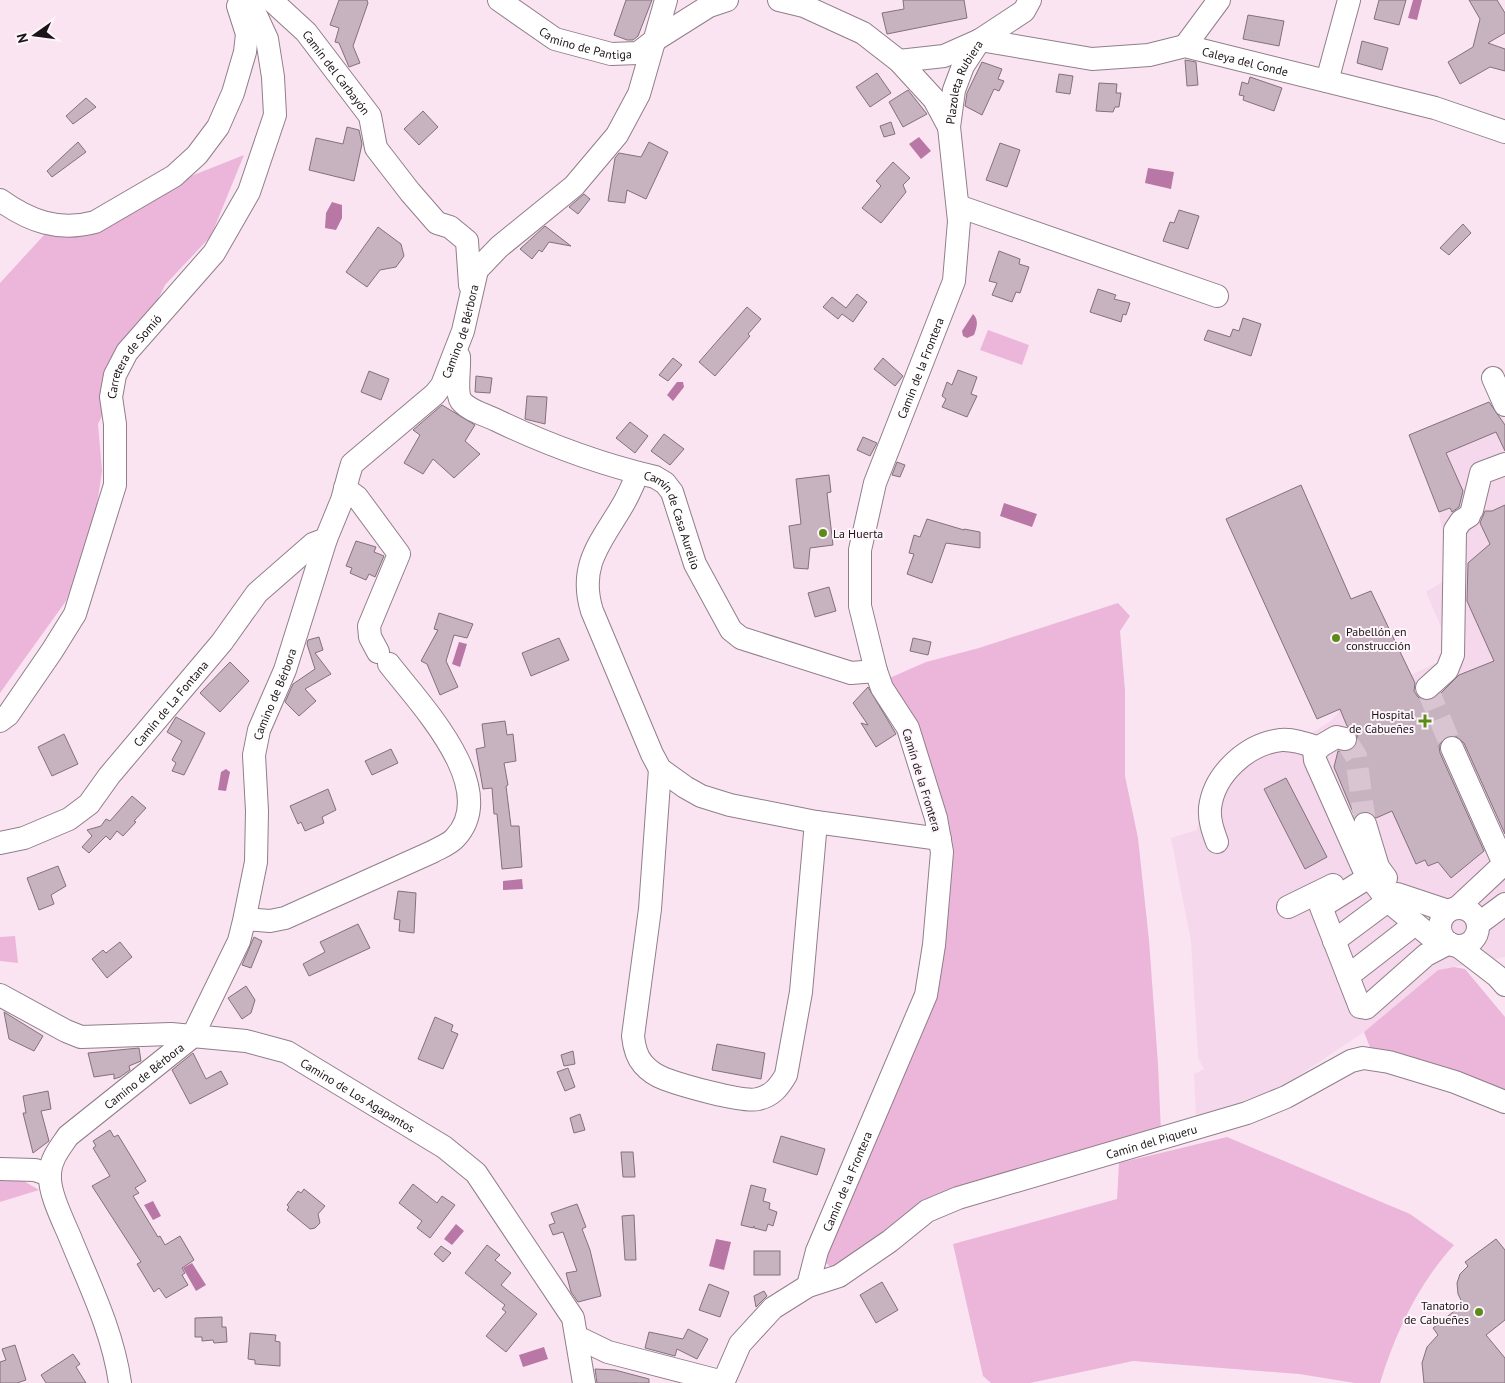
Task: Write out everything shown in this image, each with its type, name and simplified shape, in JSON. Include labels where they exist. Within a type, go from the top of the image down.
[{"type":"street","points":[[0,200],[18,213],[37,222],[60,226],[80,226],[95,222],[174,176],[197,155],[218,127],[233,94],[246,52],[247,34],[236,0]]},
{"type":"street","name":"Carretera de Somió","points":[[0,721],[13,707],[75,614],[115,485],[115,424],[111,397],[115,375],[127,352],[214,253],[252,184],[275,115],[273,77],[267,39],[249,0]]},
{"type":"street","name":"Camín del Carbayón","points":[[271,0],[306,32],[370,116],[376,148],[410,192],[437,223],[450,227],[467,241],[470,299]]},
{"type":"street","name":"Camino de Pantiga","points":[[499,0],[555,39],[611,54],[638,54],[655,40],[709,6],[727,0]]},
{"type":"street","name":"Camino de Bérbora","points":[[50,1174],[54,1156],[68,1136],[192,1037],[239,941],[256,862],[258,811],[254,755],[260,730],[284,670],[352,464],[436,394],[442,385],[458,346],[477,270],[498,247],[574,186],[617,135],[639,94],[666,0]]},
{"type":"street","points":[[780,0],[804,6],[863,34],[899,61]]},
{"type":"street","points":[[1185,46],[1219,0]]},
{"type":"street","points":[[1327,81],[1349,0]]},
{"type":"street","points":[[980,40],[1027,5]]},
{"type":"street","points":[[1027,5],[1029,31],[1044,51]]},
{"type":"street","name":"Plazoleta Rubiera","points":[[899,61],[944,56],[980,40]]},
{"type":"street","name":"Plazoleta Rubiera","points":[[949,127],[954,90],[964,66],[980,40]]},
{"type":"street","name":"Caleya del Conde","points":[[980,40],[1092,59],[1149,55],[1185,46],[1435,108],[1505,132]]},
{"type":"street","name":"Plazoleta Rubiera","points":[[899,61],[934,99],[949,127]]},
{"type":"street","name":"Camín de la Frontera","points":[[808,1286],[817,1251],[926,995],[934,945],[942,852],[940,838],[936,818],[908,728],[882,688],[876,671],[860,606],[860,550],[875,484],[954,281],[959,221],[949,127]]},
{"type":"street","points":[[958,206],[1216,296]]},
{"type":"street","name":"Camín de Casa Aurelio","points":[[458,346],[460,369],[458,394],[461,402],[541,442],[638,473],[655,476],[665,482],[672,492],[695,564],[731,630],[741,638],[851,673],[876,671]]},
{"type":"street","points":[[1493,378],[1505,405]]},
{"type":"street","points":[[1427,688],[1447,670],[1453,655],[1455,530],[1461,521],[1471,513],[1481,473],[1505,464]]},
{"type":"street","points":[[638,473],[625,501],[597,547],[587,575],[586,588],[592,610],[642,733],[660,769],[701,796],[730,805],[816,822],[940,838]]},
{"type":"street","points":[[245,919],[270,921],[286,918],[432,852],[455,838],[468,815],[470,803],[461,765],[442,731],[384,658],[370,637],[369,626],[400,554],[357,497],[345,488]]},
{"type":"street","name":"Camín de La Fontana","points":[[0,843],[24,838],[69,819],[89,804],[109,776],[222,642],[257,593],[314,544],[326,539]]},
{"type":"street","points":[[1345,739],[1336,738],[1314,750],[1315,760],[1370,871],[1415,924],[1429,934],[1464,945],[1474,939],[1478,926],[1505,904]]},
{"type":"street","points":[[1217,842],[1211,826],[1210,809],[1221,778],[1234,763],[1249,752],[1282,740],[1301,742],[1319,748]]},
{"type":"street","points":[[1452,748],[1504,864],[1440,921],[1449,941],[1501,980]]},
{"type":"street","points":[[660,769],[650,909],[632,1036],[635,1051],[642,1063],[652,1072],[666,1079],[747,1100],[764,1097],[779,1086],[786,1075],[801,992],[816,822]]},
{"type":"street","points":[[1365,824],[1370,871]]},
{"type":"street","points":[[1288,907],[1370,871]]},
{"type":"street","points":[[1370,871],[1321,907],[1360,1007],[1366,1008],[1426,955],[1449,941]]},
{"type":"street","points":[[1334,941],[1393,898],[1453,909],[1473,914],[1501,980]]},
{"type":"street","points":[[1348,976],[1415,924]]},
{"type":"street","name":"Camino de Los Agapantos","points":[[0,994],[66,1032],[81,1037],[145,1034],[192,1037],[246,1041],[287,1052],[444,1147],[476,1173],[573,1318],[577,1337],[578,1360],[584,1383]]},
{"type":"street","name":"Camín del Piqueru","points":[[723,1382],[740,1344],[773,1308],[808,1286],[840,1276],[890,1241],[927,1211],[958,1198],[1247,1113],[1286,1097],[1351,1061],[1363,1058],[1389,1062],[1455,1082],[1505,1102]]},
{"type":"street","points":[[0,1169],[35,1170],[50,1174],[57,1205],[105,1322],[116,1354],[120,1383]]},
{"type":"street","points":[[577,1337],[617,1355],[723,1382]]},
{"type":"shaded area","points":[[1413,0],[1422,0],[1417,20],[1408,18]]},
{"type":"shaded area","points":[[919,137],[931,151],[921,159],[909,144]]},
{"type":"shaded area","points":[[244,155],[211,236],[165,285],[98,424],[102,471],[93,532],[66,601],[0,693],[0,283],[45,234]]},
{"type":"shaded area","points":[[1148,168],[1174,172],[1171,189],[1145,183]]},
{"type":"shaded area","points":[[332,202],[342,205],[342,218],[336,230],[325,228],[326,213]]},
{"type":"shaded area","points":[[973,314],[977,321],[976,329],[974,335],[967,338],[963,336],[962,331]]},
{"type":"shaded area","points":[[988,330],[1029,345],[1022,365],[980,350]]},
{"type":"shaded area","points":[[677,382],[683,382],[684,387],[673,401],[667,395]]},
{"type":"shaded area","points":[[1494,400],[1505,422],[1505,957],[1438,970],[1364,1032],[1283,1086],[1245,1103],[1196,1118],[1194,1074],[1204,1069],[1198,1058],[1191,942],[1171,838],[1197,830],[1205,783],[1234,748],[1272,732],[1311,734],[1333,719],[1340,709],[1453,655],[1426,592],[1450,577],[1439,512],[1409,435]]},
{"type":"shaded area","points":[[1004,503],[1037,514],[1032,527],[1000,516]]},
{"type":"shaded area","points":[[1118,603],[1130,616],[1120,631],[1125,690],[1125,776],[1138,838],[1149,940],[1161,1132],[1114,1143],[866,1246],[835,1271],[826,1263],[828,1245],[918,1035],[949,866],[885,680],[926,662],[979,648]]},
{"type":"shaded area","points":[[459,642],[467,644],[460,667],[452,664]]},
{"type":"shaded area","points":[[226,769],[230,772],[226,791],[218,790],[221,772]]},
{"type":"shaded area","points":[[522,879],[523,889],[503,890],[503,881]]},
{"type":"shaded area","points":[[15,936],[18,963],[0,961],[0,937]]},
{"type":"shaded area","points":[[1454,967],[1465,969],[1505,1017],[1505,1096],[1371,1050],[1364,1032],[1438,970]]},
{"type":"shaded area","points":[[1227,1137],[1410,1214],[1454,1245],[1429,1276],[1409,1310],[1393,1346],[1380,1383],[1355,1383],[1299,1374],[1133,1361],[1030,1383],[991,1383],[983,1376],[953,1244],[1117,1199],[1119,1163]]},
{"type":"shaded area","points":[[0,1167],[39,1190],[0,1202]]},
{"type":"shaded area","points":[[153,1201],[161,1216],[153,1220],[144,1205]]},
{"type":"shaded area","points":[[456,1224],[464,1231],[452,1245],[444,1239]]},
{"type":"shaded area","points":[[716,1239],[731,1242],[724,1270],[709,1266]]},
{"type":"shaded area","points":[[192,1263],[206,1285],[196,1291],[183,1268]]},
{"type":"shaded area","points":[[544,1347],[548,1359],[523,1367],[519,1355]]},
{"type":"building","points":[[339,0],[367,0],[368,3],[353,46],[360,63],[349,67],[339,43],[335,42],[339,28],[330,25]]},
{"type":"building","points":[[626,0],[652,0],[638,36],[633,40],[627,40],[614,35]]},
{"type":"building","points":[[903,0],[964,0],[967,18],[887,34],[882,13],[904,9]]},
{"type":"building","points":[[1379,0],[1406,0],[1399,25],[1374,19]]},
{"type":"building","points":[[1469,0],[1497,0],[1505,13],[1505,33],[1488,43],[1505,49],[1505,71],[1490,67],[1460,84],[1448,62],[1473,47],[1480,19]]},
{"type":"building","points":[[1248,15],[1284,21],[1279,46],[1243,39]]},
{"type":"building","points":[[1362,41],[1388,48],[1382,70],[1357,63]]},
{"type":"building","points":[[1185,60],[1196,62],[1198,85],[1187,86]]},
{"type":"building","points":[[982,62],[1002,69],[998,79],[1004,81],[999,91],[994,89],[982,115],[965,106],[967,93]]},
{"type":"building","points":[[877,73],[891,93],[870,107],[856,87]]},
{"type":"building","points":[[1059,74],[1073,76],[1070,94],[1056,92]]},
{"type":"building","points":[[1250,77],[1282,88],[1274,111],[1243,100],[1244,96],[1239,95],[1242,82],[1248,84]]},
{"type":"building","points":[[1099,83],[1117,84],[1116,93],[1121,93],[1119,107],[1115,107],[1113,112],[1096,111]]},
{"type":"building","points":[[908,90],[927,114],[903,127],[889,102]]},
{"type":"building","points":[[86,98],[96,107],[73,124],[66,116]]},
{"type":"building","points":[[423,111],[438,127],[419,145],[404,129]]},
{"type":"building","points":[[891,122],[895,134],[884,137],[880,126]]},
{"type":"building","points":[[347,127],[359,130],[362,144],[354,181],[309,170],[316,138],[343,144]]},
{"type":"building","points":[[78,142],[86,152],[52,177],[47,171]]},
{"type":"building","points":[[649,142],[668,152],[646,199],[627,190],[625,203],[608,201],[615,158],[619,153],[641,157]]},
{"type":"building","points":[[1000,143],[1020,150],[1007,187],[986,180]]},
{"type":"building","points":[[893,162],[910,178],[903,185],[906,192],[881,223],[862,208],[881,186],[876,181]]},
{"type":"building","points":[[584,194],[590,199],[578,214],[569,207]]},
{"type":"building","points":[[1179,210],[1199,216],[1188,249],[1163,241],[1170,222],[1174,223]]},
{"type":"building","points":[[1463,224],[1471,233],[1449,255],[1440,248]]},
{"type":"building","points":[[545,226],[571,246],[549,242],[542,252],[539,250],[532,259],[520,249]]},
{"type":"building","points":[[378,227],[401,244],[404,256],[396,267],[380,270],[367,287],[346,272]]},
{"type":"building","points":[[999,251],[1020,259],[1019,264],[1029,267],[1020,293],[1016,292],[1012,302],[992,295],[997,283],[989,281]]},
{"type":"building","points":[[1098,289],[1116,295],[1114,299],[1130,303],[1126,315],[1123,314],[1121,322],[1090,312]]},
{"type":"building","points":[[857,294],[867,302],[853,322],[842,314],[838,319],[823,307],[832,297],[846,308]]},
{"type":"building","points":[[747,307],[761,319],[748,334],[750,336],[715,376],[699,362]]},
{"type":"building","points":[[1243,318],[1261,324],[1251,356],[1204,340],[1208,330],[1230,337],[1233,329],[1239,331]]},
{"type":"building","points":[[673,358],[682,365],[668,381],[659,375]]},
{"type":"building","points":[[883,358],[903,376],[895,386],[874,369]]},
{"type":"building","points":[[958,370],[977,377],[971,394],[977,396],[967,417],[942,407],[946,399],[942,396],[947,382],[952,385]]},
{"type":"building","points":[[369,371],[389,379],[381,400],[361,392]]},
{"type":"building","points":[[476,376],[492,378],[490,393],[475,392]]},
{"type":"building","points":[[527,396],[547,397],[545,424],[525,419]]},
{"type":"building","points":[[1489,402],[1505,425],[1505,451],[1496,432],[1446,453],[1463,491],[1459,507],[1452,512],[1450,508],[1439,512],[1409,435]]},
{"type":"building","points":[[442,405],[475,425],[465,441],[480,454],[454,478],[433,459],[423,474],[404,463],[420,435],[413,430]]},
{"type":"building","points":[[630,422],[648,436],[635,453],[616,438]]},
{"type":"building","points":[[664,434],[684,449],[670,465],[651,451]]},
{"type":"building","points":[[863,437],[877,443],[870,456],[857,450]]},
{"type":"building","points":[[897,462],[905,465],[900,477],[892,475]]},
{"type":"building","points":[[829,475],[831,492],[827,493],[833,545],[810,548],[808,569],[794,568],[789,526],[801,524],[796,479]]},
{"type":"building","points":[[1301,485],[1351,599],[1371,591],[1415,683],[1414,691],[1423,701],[1436,698],[1459,675],[1494,661],[1467,601],[1468,563],[1490,544],[1480,523],[1485,511],[1492,511],[1505,505],[1505,834],[1464,743],[1454,735],[1446,736],[1439,746],[1440,753],[1484,851],[1451,878],[1438,862],[1428,866],[1425,860],[1416,864],[1392,811],[1376,818],[1368,811],[1361,812],[1355,817],[1334,767],[1338,751],[1348,752],[1354,748],[1358,742],[1357,735],[1353,729],[1347,726],[1340,709],[1317,719],[1226,519]]},
{"type":"building","points":[[927,519],[964,530],[980,532],[980,548],[946,543],[932,583],[907,574],[914,554],[909,553],[914,535],[920,537]]},
{"type":"building","points":[[356,541],[376,547],[374,552],[384,556],[375,577],[369,574],[366,580],[350,573],[352,568],[346,566]]},
{"type":"building","points":[[829,587],[836,611],[815,617],[808,593]]},
{"type":"building","points":[[439,613],[473,624],[467,638],[454,635],[446,661],[458,687],[440,695],[427,664],[421,661],[438,630],[434,629]]},
{"type":"building","points":[[319,637],[323,650],[315,653],[331,674],[305,689],[316,701],[299,716],[285,702],[293,684],[315,669],[307,644],[308,640]]},
{"type":"building","points":[[559,638],[569,660],[531,676],[522,653]]},
{"type":"building","points":[[913,638],[931,642],[928,655],[910,651]]},
{"type":"building","points":[[230,662],[249,681],[220,712],[200,693]]},
{"type":"building","points":[[868,687],[896,734],[876,747],[861,723],[868,725],[853,703]]},
{"type":"building","points":[[176,717],[205,733],[184,775],[172,771],[176,763],[172,760],[182,741],[167,732]]},
{"type":"building","points":[[505,721],[507,735],[513,734],[516,761],[504,763],[508,785],[506,786],[511,826],[519,826],[522,867],[502,869],[497,814],[494,814],[492,788],[483,789],[476,749],[485,747],[482,724]]},
{"type":"building","points":[[64,734],[78,764],[52,776],[38,747]]},
{"type":"building","points":[[391,749],[398,763],[372,775],[365,761]]},
{"type":"building","points":[[1286,778],[1327,857],[1305,869],[1264,789]]},
{"type":"building","points":[[328,789],[336,810],[322,817],[324,823],[305,831],[301,822],[298,824],[290,806]]},
{"type":"building","points":[[132,796],[146,808],[123,836],[117,831],[110,840],[106,836],[89,853],[82,847],[92,836],[87,830],[101,826],[106,819],[110,821]]},
{"type":"building","points":[[58,866],[66,886],[51,895],[54,904],[39,910],[27,878]]},
{"type":"building","points":[[398,891],[416,893],[414,933],[399,931],[400,920],[394,919]]},
{"type":"building","points":[[358,924],[370,948],[309,976],[303,964],[325,952],[320,942]]},
{"type":"building","points":[[254,937],[262,941],[251,968],[242,965]]},
{"type":"building","points":[[120,942],[132,957],[107,978],[92,959],[103,950],[106,953]]},
{"type":"building","points":[[246,986],[255,1000],[251,1013],[242,1019],[228,998]]},
{"type":"building","points":[[4,1012],[43,1036],[34,1051],[9,1039]]},
{"type":"building","points":[[435,1017],[453,1025],[451,1031],[458,1034],[443,1069],[418,1059]]},
{"type":"building","points":[[717,1044],[765,1053],[761,1079],[712,1070]]},
{"type":"building","points":[[139,1048],[141,1061],[129,1066],[130,1070],[120,1077],[114,1079],[114,1074],[94,1077],[88,1053]]},
{"type":"building","points":[[573,1051],[575,1064],[564,1066],[561,1055]]},
{"type":"building","points":[[193,1053],[206,1079],[221,1071],[228,1084],[190,1104],[172,1070]]},
{"type":"building","points":[[568,1068],[575,1087],[565,1091],[557,1072]]},
{"type":"building","points":[[48,1091],[51,1109],[41,1111],[49,1141],[33,1153],[23,1113],[26,1113],[23,1096]]},
{"type":"building","points":[[580,1114],[585,1130],[574,1133],[570,1118]]},
{"type":"building","points":[[110,1130],[114,1137],[118,1135],[146,1181],[135,1188],[139,1193],[133,1196],[158,1237],[160,1236],[165,1245],[180,1236],[194,1260],[182,1268],[185,1273],[182,1275],[188,1285],[166,1298],[159,1288],[154,1292],[137,1264],[141,1262],[92,1186],[110,1176],[93,1148],[96,1146],[93,1141]]},
{"type":"building","points":[[781,1136],[825,1149],[817,1175],[773,1162]]},
{"type":"building","points":[[621,1152],[633,1152],[635,1177],[623,1177]]},
{"type":"building","points":[[413,1184],[437,1203],[442,1196],[455,1205],[430,1238],[417,1228],[422,1221],[399,1203]]},
{"type":"building","points":[[751,1185],[766,1189],[763,1201],[770,1203],[769,1209],[777,1212],[773,1226],[768,1224],[766,1231],[754,1228],[754,1226],[753,1228],[741,1225]]},
{"type":"building","points":[[304,1189],[325,1206],[318,1214],[320,1223],[315,1228],[310,1229],[287,1210],[289,1207],[287,1205],[298,1191],[301,1193]]},
{"type":"building","points":[[577,1204],[586,1227],[582,1229],[590,1250],[601,1296],[578,1302],[571,1292],[566,1273],[577,1271],[563,1232],[553,1235],[549,1225],[555,1223],[551,1213]]},
{"type":"building","points":[[634,1215],[636,1260],[625,1260],[622,1216]]},
{"type":"building","name":"Tanatorio de Cabueñes","points":[[1496,1239],[1505,1250],[1505,1320],[1486,1335],[1505,1358],[1505,1383],[1424,1383],[1422,1363],[1427,1347],[1438,1335],[1433,1328],[1463,1304],[1458,1294],[1457,1283],[1460,1274],[1468,1266],[1465,1262]]},
{"type":"building","points":[[487,1245],[500,1255],[495,1260],[511,1273],[501,1285],[537,1314],[506,1352],[486,1336],[506,1312],[502,1309],[505,1305],[465,1273]]},
{"type":"building","points":[[441,1246],[451,1253],[443,1262],[434,1254]]},
{"type":"building","points":[[754,1251],[780,1251],[780,1275],[754,1275]]},
{"type":"building","points":[[882,1282],[898,1310],[876,1323],[860,1295]]},
{"type":"building","points":[[709,1284],[729,1292],[720,1317],[699,1310]]},
{"type":"building","points":[[764,1291],[767,1296],[756,1307],[754,1296]]},
{"type":"building","points":[[222,1317],[222,1327],[226,1327],[227,1342],[214,1343],[213,1340],[202,1341],[202,1337],[195,1337],[195,1318]]},
{"type":"building","points":[[688,1329],[708,1339],[697,1359],[677,1349],[675,1356],[645,1348],[649,1332],[683,1339]]},
{"type":"building","points":[[250,1333],[276,1335],[275,1341],[280,1342],[280,1366],[255,1364],[255,1360],[248,1359]]},
{"type":"building","points":[[15,1345],[26,1380],[17,1383],[0,1383],[0,1362],[6,1360],[2,1349]]},
{"type":"building","points":[[73,1354],[80,1364],[76,1367],[86,1383],[46,1383],[41,1375]]},
{"type":"building","points":[[595,1369],[615,1370],[649,1379],[649,1383],[597,1383]]},
{"type":"tunnel","points":[[1427,688],[1452,748]]},
{"type":"tunnel","points":[[1345,739],[1356,756],[1365,824]]},
{"type":"place","name":"La Huerta","points":[[823,533]]},
{"type":"place","name":"Pabellón en construcción","points":[[1336,638]]},
{"type":"place","name":"Hospital de Cabueñes","points":[[1425,721]]},
{"type":"place","name":"Tanatorio de Cabueñes","points":[[1479,1312]]}]
